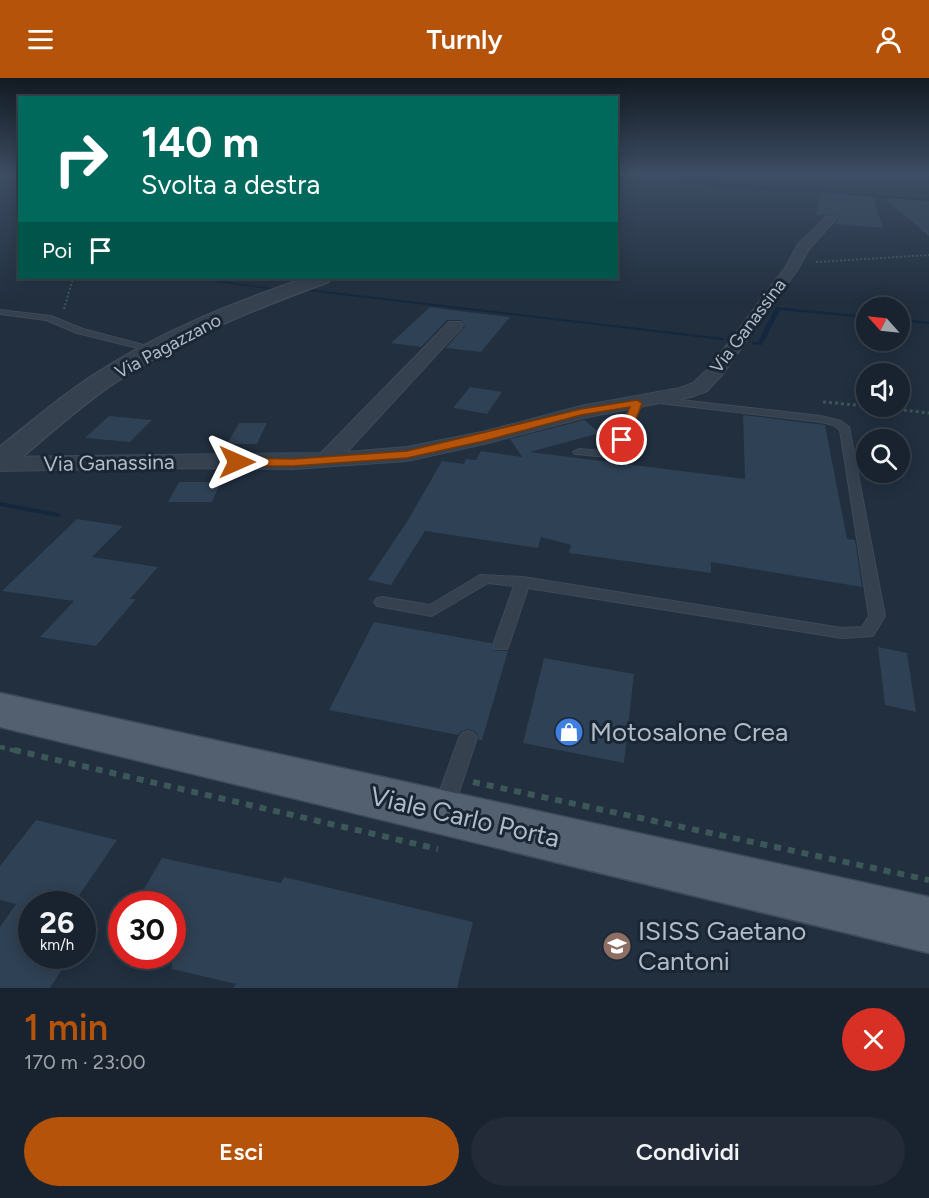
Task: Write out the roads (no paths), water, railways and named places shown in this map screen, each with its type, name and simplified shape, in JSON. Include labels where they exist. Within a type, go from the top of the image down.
[{"type":"main road","name":"Viale Carlo Porta","points":[[0,710],[929,924]]},
{"type":"street","name":"Via Ganassina","points":[[0,463],[327,460],[407,454],[484,438],[581,412],[684,393],[700,387],[735,347],[745,329],[809,240],[830,219]]},
{"type":"street","name":"Via Pagazzano","points":[[0,463],[103,380],[154,349],[271,295],[319,279]]},
{"type":"street","points":[[327,460],[455,326]]},
{"type":"lane","points":[[0,312],[60,321],[80,331],[154,349]]},
{"type":"lane","points":[[382,602],[432,611],[485,578],[523,582],[842,633],[867,632],[877,616],[845,429],[837,423],[821,419],[645,401],[616,456],[579,452]]},
{"type":"lane","points":[[501,645],[523,582]]},
{"type":"lane","points":[[442,812],[468,738]]},
{"type":"waterway","points":[[200,279],[281,290]]},
{"type":"waterway","points":[[308,290],[723,339]]},
{"type":"waterway","points":[[754,343],[760,344],[778,308],[856,316]]},
{"type":"waterway","points":[[910,321],[929,323]]},
{"type":"waterway","points":[[0,504],[58,515]]},
{"type":"place","name":"Motosalone Crea","points":[[569,732]]},
{"type":"place","name":"ISISS Gaetano Cantoni","points":[[617,946]]}]
